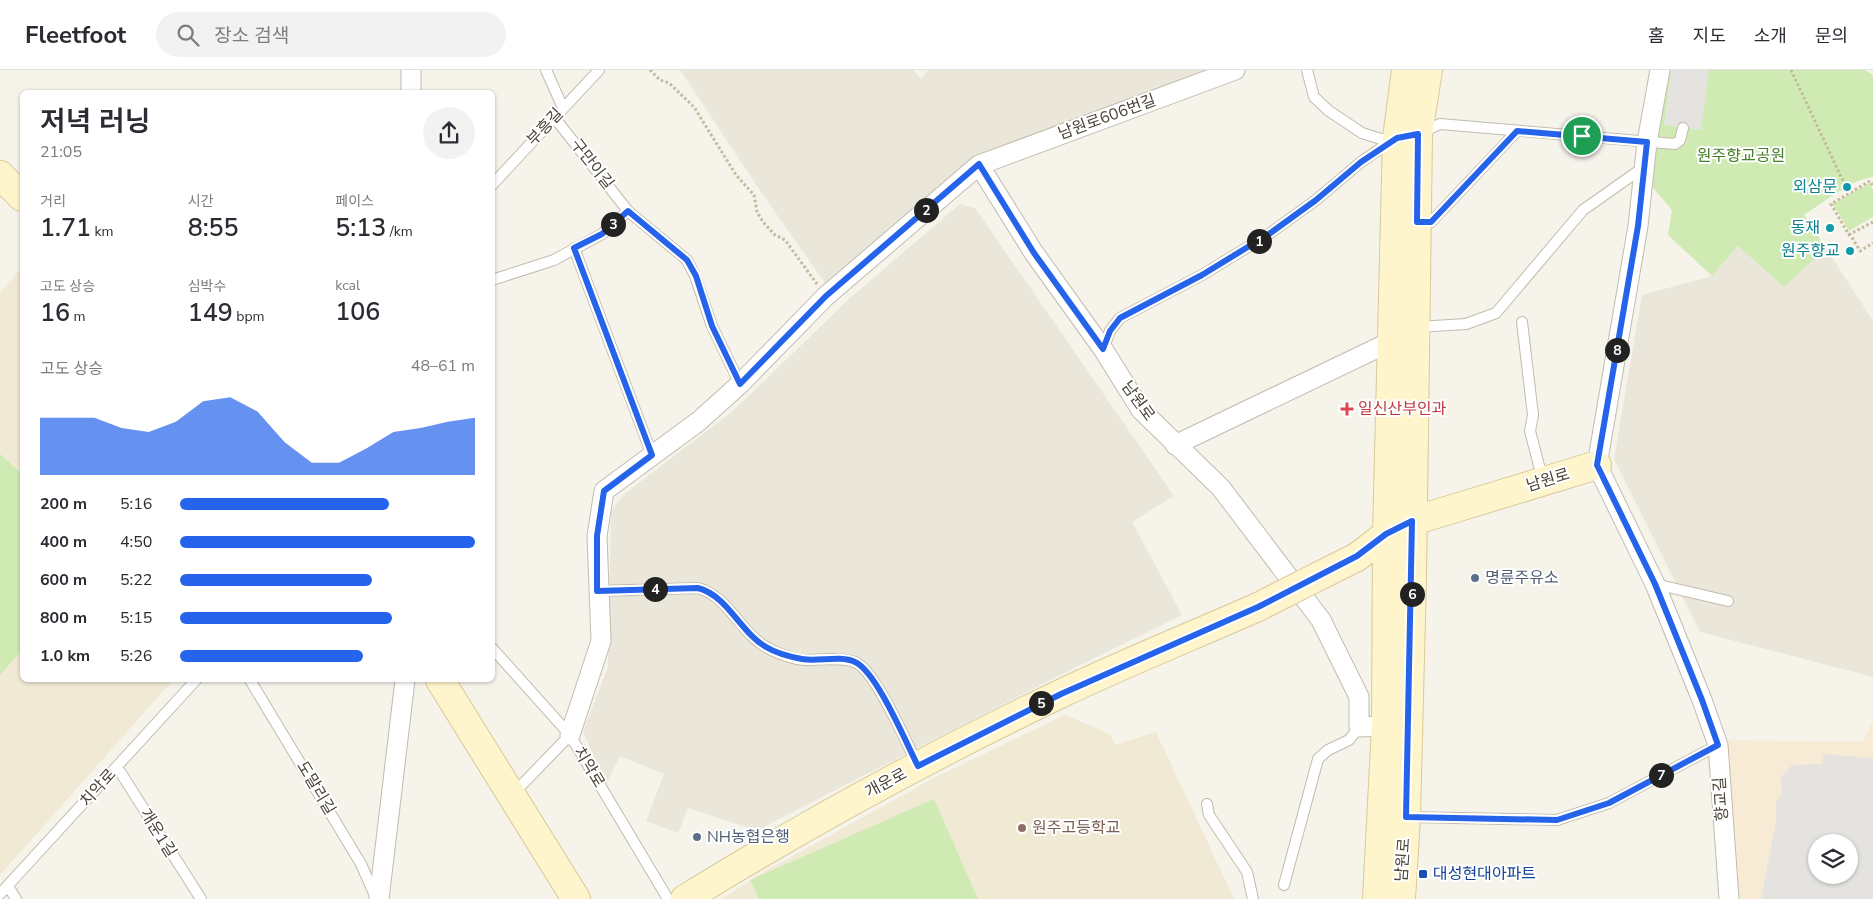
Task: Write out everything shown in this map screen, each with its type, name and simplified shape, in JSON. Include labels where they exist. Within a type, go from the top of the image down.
[{"type":"street","points":[[411,70],[411,90]]},
{"type":"street","name":"남원로606번길","points":[[570,734],[601,641],[597,591],[597,536],[604,491],[699,421],[740,384],[826,296],[979,164],[1235,70]]},
{"type":"street","name":"남원로","points":[[1377,899],[1386,726],[1386,534],[1392,341],[1407,136],[1406,70]]},
{"type":"street","name":"남원로","points":[[1401,899],[1406,817],[1417,222],[1407,136],[1428,70]]},
{"type":"street","points":[[1597,465],[1638,226],[1647,142],[1660,70]]},
{"type":"street","points":[[979,164],[1034,253],[1103,349]]},
{"type":"street","points":[[0,175],[20,195]]},
{"type":"street","points":[[1175,445],[1392,341]]},
{"type":"street","name":"남원로","points":[[1103,349],[1141,410],[1221,488],[1321,620],[1359,697],[1359,727]]},
{"type":"street","name":"남원로","points":[[1386,534],[1412,521],[1597,465]]},
{"type":"street","name":"향교길","points":[[1597,465],[1655,584],[1718,745],[1729,899]]},
{"type":"street","name":"개운로","points":[[685,899],[812,822],[918,766],[1061,694],[1258,607],[1357,556],[1386,534]]},
{"type":"street","name":"도말리길","points":[[378,899],[405,682]]},
{"type":"street","points":[[441,682],[576,899]]},
{"type":"street","points":[[1359,727],[1386,726]]},
{"type":"lane","points":[[546,70],[563,108]]},
{"type":"lane","name":"부흥길","points":[[495,182],[599,70]]},
{"type":"lane","points":[[1307,70],[1314,97],[1329,111],[1362,133],[1381,139],[1407,136]]},
{"type":"lane","name":"구만이길","points":[[554,117],[628,211],[687,260],[696,276],[712,326],[740,384]]},
{"type":"lane","points":[[1103,349],[1110,331],[1120,318],[1202,275],[1269,234],[1316,200],[1361,162],[1407,136],[1440,124],[1675,144],[1680,140],[1683,128]]},
{"type":"lane","points":[[1417,222],[1431,222],[1517,131]]},
{"type":"lane","points":[[1415,327],[1466,324],[1496,313],[1583,210],[1645,167]]},
{"type":"lane","points":[[495,279],[554,260],[602,234],[628,211]]},
{"type":"lane","points":[[574,248],[652,455]]},
{"type":"lane","points":[[1522,322],[1533,415],[1530,431],[1543,482]]},
{"type":"lane","points":[[1655,584],[1728,601]]},
{"type":"lane","points":[[597,591],[698,588],[711,592],[746,632],[766,647],[803,660],[821,659],[855,662],[873,678],[918,766]]},
{"type":"lane","name":"치악로","points":[[495,651],[570,734],[668,899]]},
{"type":"lane","name":"치악로","points":[[0,894],[194,682]]},
{"type":"lane","name":"도말리길","points":[[251,682],[361,864],[378,899]]},
{"type":"lane","points":[[1284,885],[1310,780],[1318,759],[1328,750],[1349,740],[1359,727]]},
{"type":"lane","points":[[512,796],[570,734]]},
{"type":"lane","points":[[1406,817],[1557,820],[1609,803],[1718,745]]},
{"type":"lane","name":"개운1길","points":[[117,767],[201,899]]},
{"type":"lane","points":[[1207,804],[1209,815],[1247,872],[1254,899]]},
{"type":"lane","points":[[8,886],[16,899]]},
{"type":"path","points":[[650,70],[660,80],[669,83],[694,107],[714,143],[728,160],[736,175],[754,196],[757,212],[763,222],[775,235],[785,240],[826,296]]},
{"type":"path","points":[[1791,70],[1844,183],[1843,190],[1850,192]]},
{"type":"path","points":[[1873,186],[1870,181],[1831,204],[1860,250],[1873,243]]},
{"type":"path","points":[[1844,183],[1851,186],[1850,192]]},
{"type":"path","points":[[1850,234],[1873,222]]},
{"type":"shaded area","points":[[680,70],[913,70],[921,79],[929,70],[1218,70],[1035,137],[828,287],[763,195]]},
{"type":"shaded area","points":[[1671,70],[1709,70],[1701,130],[1664,125]]},
{"type":"shaded area","points":[[960,204],[975,208],[1174,496],[1132,522],[1182,615],[1054,678],[746,836],[749,828],[688,808],[678,833],[646,821],[664,774],[620,756],[606,785],[583,731],[608,667],[611,512],[623,495],[733,411],[850,298]]},
{"type":"shaded area","points":[[1738,246],[1784,287],[1826,248],[1873,321],[1873,677],[1700,632],[1614,459],[1642,295],[1712,276]]},
{"type":"shaded area","points":[[20,269],[20,682],[171,682],[0,875],[0,293]]},
{"type":"shaded area","name":"원주고등학교","points":[[1065,715],[1110,734],[1115,745],[1156,732],[1234,899],[722,899],[755,877],[932,779]]},
{"type":"shaded area","points":[[1873,719],[1873,899],[1735,899],[1724,740],[1863,742]]},
{"type":"shaded area","points":[[1822,754],[1873,758],[1873,899],[1761,899],[1776,821],[1776,802],[1782,793],[1781,777],[1792,765],[1823,764]]},
{"type":"green space","name":"원주향교공원","points":[[1668,70],[1865,70],[1873,75],[1873,177],[1865,178],[1847,187],[1804,215],[1826,248],[1784,287],[1738,246],[1712,276],[1668,235],[1672,210],[1649,183]]},
{"type":"green space","points":[[1869,183],[1873,190],[1873,217],[1849,231],[1833,204]]},
{"type":"green space","points":[[0,454],[20,472],[20,652],[0,675]]},
{"type":"green space","points":[[934,799],[978,899],[759,899],[750,880]]},
{"type":"place","name":"외삼문","points":[[1847,187]]},
{"type":"place","name":"동재","points":[[1830,228]]},
{"type":"place","name":"원주향교","points":[[1850,251]]},
{"type":"place","name":"일신산부인과","points":[[1347,409]]},
{"type":"place","name":"명륜주유소","points":[[1475,578]]},
{"type":"place","name":"원주고등학교","points":[[1022,828]]},
{"type":"place","name":"NH농협은행","points":[[697,837]]},
{"type":"place","name":"대성현대아파트","points":[[1423,874]]},
{"type":"route","points":[[1517,131],[1582,136],[1647,142],[1638,226],[1597,465],[1655,584],[1718,745],[1609,803],[1557,820],[1406,817],[1412,521],[1386,534],[1357,556],[1258,607],[1061,694],[918,766],[873,678],[855,662],[821,659],[803,660],[766,647],[746,632],[728,609],[711,592],[706,590],[698,588],[597,591],[597,536],[604,491],[652,455],[574,248],[602,234],[628,211],[687,260],[696,276],[712,326],[740,384],[826,296],[979,164],[1034,253],[1103,349],[1110,331],[1120,318],[1202,275],[1269,234],[1316,200],[1361,162],[1397,138],[1418,134],[1417,222],[1431,222],[1517,131]]}]
